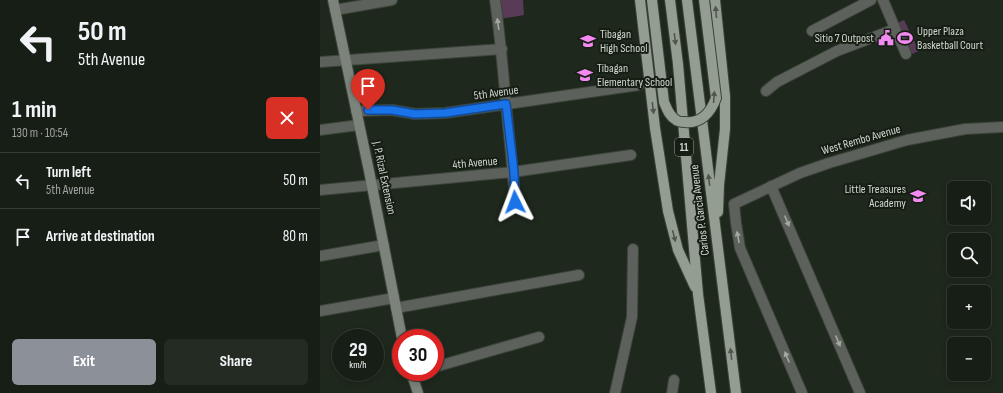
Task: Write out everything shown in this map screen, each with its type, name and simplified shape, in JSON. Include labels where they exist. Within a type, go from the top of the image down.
[{"type":"main road","points":[[640,0],[655,128],[668,211],[678,250],[698,294]]},
{"type":"main road","points":[[652,0],[664,102],[669,114],[677,121],[691,123],[703,118],[712,108],[716,98],[704,0]]},
{"type":"main road","name":"Carlos P. Garcia Avenue","points":[[670,0],[678,64],[698,294],[711,393]]},
{"type":"main road","name":"Carlos P. Garcia Avenue","points":[[687,0],[736,393]]},
{"type":"main road","points":[[715,0],[725,96],[725,129],[719,185],[717,246]]},
{"type":"main road","name":"J. P. Rizal Extension","points":[[334,5],[400,329]]},
{"type":"main road","points":[[416,381],[418,393]]},
{"type":"street","points":[[334,5],[392,0]]},
{"type":"street","points":[[495,0],[502,49],[506,104],[514,172],[515,202]]},
{"type":"street","points":[[812,31],[871,0]]},
{"type":"street","points":[[883,0],[906,54]]},
{"type":"street","points":[[766,91],[777,82],[837,51],[895,29]]},
{"type":"street","points":[[320,62],[502,49]]},
{"type":"street","name":"5th Avenue","points":[[356,111],[392,110],[415,114],[445,113],[639,85]]},
{"type":"street","points":[[320,130],[359,125]]},
{"type":"street","name":"West Rembo Avenue","points":[[802,393],[740,248],[734,204],[800,173],[907,140],[966,129],[1003,127]]},
{"type":"street","name":"4th Avenue","points":[[320,190],[514,172],[631,155]]},
{"type":"street","points":[[771,186],[860,393]]},
{"type":"street","points":[[320,256],[384,245]]},
{"type":"street","points":[[615,393],[632,317],[633,249]]},
{"type":"street","points":[[320,311],[395,303],[579,276]]},
{"type":"street","points":[[444,364],[539,337]]},
{"type":"street","points":[[672,393],[674,380]]},
{"type":"shaded area","points":[[498,0],[523,0],[524,15],[500,19]]},
{"type":"shaded area","name":"Upper Plaza Basketball Court","points":[[904,20],[919,51],[905,57],[890,26]]},
{"type":"place","name":"Sitio 7 Outpost","points":[[886,38]]},
{"type":"place","name":"Upper Plaza Basketball Court","points":[[905,38]]},
{"type":"place","name":"Tibagan High School","points":[[588,41]]},
{"type":"place","name":"Tibagan Elementary School","points":[[585,75]]},
{"type":"place","name":"Little Treasures Academy","points":[[918,196]]},
{"type":"route","points":[[368,110],[392,110],[415,114],[445,113],[506,104],[514,172],[515,202]]}]
